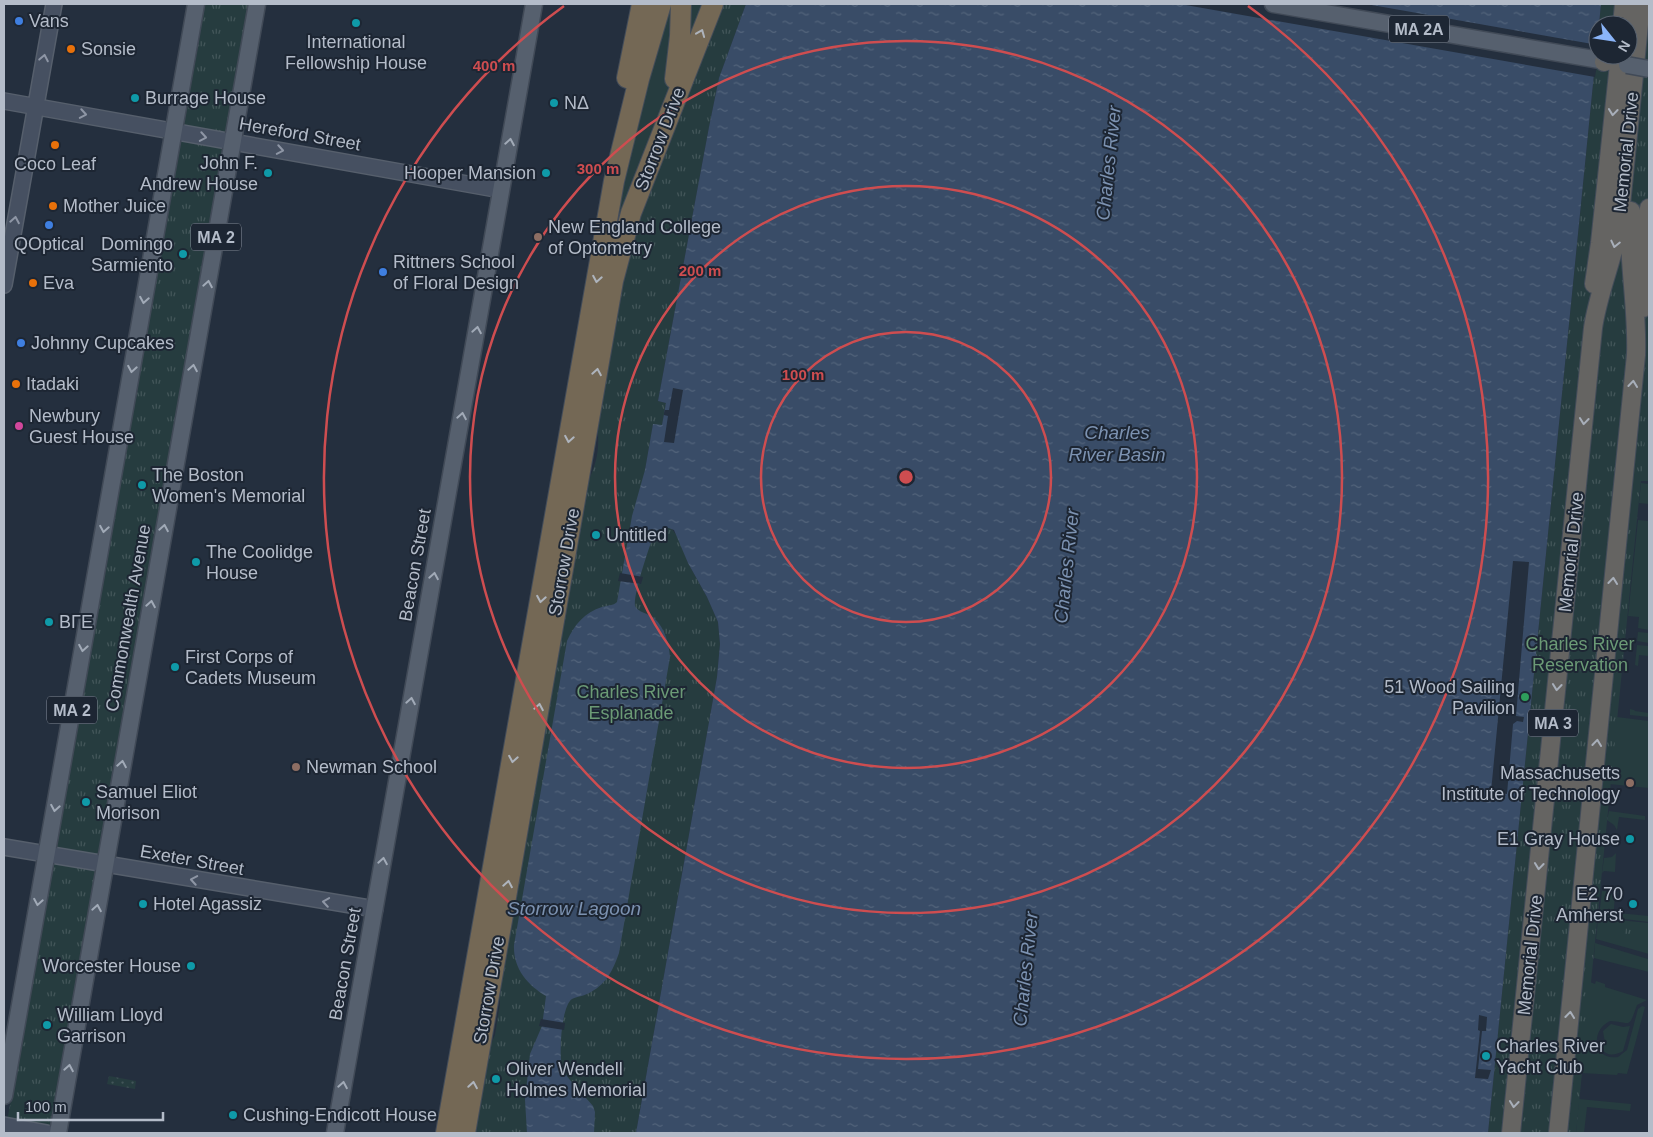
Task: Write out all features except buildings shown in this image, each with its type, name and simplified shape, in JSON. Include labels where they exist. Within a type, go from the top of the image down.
[{"type":"highway","points":[[611,197],[614,149],[642,4]]},
{"type":"highway","name":"Storrow Drive","points":[[451,1132],[611,197],[638,79],[661,4]]},
{"type":"highway","name":"Storrow Drive","points":[[451,1132],[613,281],[631,213],[713,4]]},
{"type":"highway","name":"Memorial Drive","points":[[1511,1133],[1589,372],[1596,312],[1619,225],[1641,4]]},
{"type":"highway","points":[[670,111],[678,60],[681,6]]},
{"type":"highway","name":"Memorial Drive","points":[[1558,1133],[1636,355],[1636,318],[1630,236],[1649,29]]},
{"type":"highway","points":[[1589,372],[1591,304],[1600,243],[1611,65]]},
{"type":"highway","points":[[1636,355],[1644,298],[1649,208]]},
{"type":"highway","points":[[1546,791],[1555,788],[1592,791]]},
{"type":"main road","points":[[4,285],[54,4]]},
{"type":"main road","points":[[190,46],[196,4]]},
{"type":"main road","name":"MA 2","points":[[4,1096],[174,131],[190,46],[204,4]]},
{"type":"main road","name":"Commonwealth Avenue","points":[[248,4],[248,50]]},
{"type":"main road","name":"Commonwealth Avenue","points":[[58,1133],[257,4]]},
{"type":"main road","name":"Beacon Street","points":[[335,1133],[534,4]]},
{"type":"main road","name":"MA 2A","points":[[1273,4],[1588,57]]},
{"type":"main road","name":"MA 2A","points":[[1630,65],[1649,69]]},
{"type":"main road","name":"Hereford Street","points":[[4,100],[502,190]]},
{"type":"main road","name":"Exeter Street","points":[[4,847],[374,909]]},
{"type":"main road","points":[[4,1125],[47,1133]]},
{"type":"green space","points":[[203,4],[251,4],[50,1133],[5,1133],[200,35]]},
{"type":"green space","points":[[668,4],[704,4],[667,93],[612,249],[638,107]]},
{"type":"green space","name":"Charles River Esplanade","points":[[722,4],[746,4],[719,78],[658,401],[666,403],[662,426],[653,425],[645,470],[671,528],[678,537],[688,563],[707,597],[718,622],[720,644],[717,677],[636,1133],[473,1133],[486,1055],[495,1035],[500,1004],[499,985],[586,486],[597,455],[597,421],[623,279],[637,224]]},
{"type":"green space","name":"Charles River Reservation","points":[[1601,4],[1649,4],[1649,399],[1576,1133],[1488,1133],[1595,65],[1638,65],[1638,15],[1600,15]]},
{"type":"green space","points":[[1649,397],[1649,481],[1640,481]]},
{"type":"green space","points":[[1641,483],[1649,484],[1649,504],[1639,503]]},
{"type":"green space","points":[[1638,520],[1649,521],[1649,630],[1638,628],[1639,617],[1628,616]]},
{"type":"green space","points":[[1638,632],[1649,633],[1649,643],[1637,641]]},
{"type":"green space","points":[[1637,645],[1649,646],[1649,656],[1639,655],[1638,666],[1635,665]]},
{"type":"green space","points":[[1630,709],[1649,713],[1649,717],[1630,715]]},
{"type":"green space","points":[[1617,717],[1649,721],[1649,788],[1609,784]]},
{"type":"green space","points":[[1609,811],[1645,816],[1645,820],[1619,817],[1617,830],[1607,820]]},
{"type":"green space","points":[[1616,853],[1615,872],[1604,871],[1602,873],[1604,858],[1612,857]]},
{"type":"green space","points":[[1602,891],[1624,893],[1615,893],[1614,910],[1618,910],[1618,913],[1649,916],[1649,922],[1599,916]]},
{"type":"green space","points":[[1598,918],[1649,923],[1649,954],[1596,939]]},
{"type":"green space","points":[[1627,923],[1644,927],[1640,941],[1624,937]]},
{"type":"green space","points":[[1595,943],[1648,959],[1649,972],[1594,958]]},
{"type":"green space","points":[[1596,981],[1605,984],[1605,987],[1647,1000],[1637,1005],[1628,1023],[1610,1021],[1599,1031],[1597,1037],[1599,1050],[1603,1054],[1610,1057],[1618,1057],[1627,1050],[1638,1009],[1642,1006],[1645,1007],[1627,1074],[1581,1073],[1590,982],[1595,984]]},
{"type":"green space","points":[[1611,1024],[1623,1027],[1630,1026],[1623,1051],[1617,1054],[1606,1053],[1602,1049],[1605,1043],[1603,1031]]},
{"type":"green space","points":[[109,1076],[136,1081],[135,1089],[107,1084]]},
{"type":"green space","points":[[1579,1099],[1631,1104],[1630,1111],[1587,1107],[1584,1133],[1576,1133]]},
{"type":"water","name":"Charles River Basin","points":[[746,4],[1601,4],[1600,15],[1588,15],[1588,65],[1595,65],[1488,1133],[636,1133],[717,677],[720,644],[718,622],[707,597],[688,563],[674,530],[666,527],[656,531],[654,534],[635,600],[636,608],[652,617],[661,626],[670,657],[619,953],[612,970],[597,988],[572,999],[568,1004],[563,1022],[561,1055],[563,1070],[593,1106],[595,1112],[594,1133],[527,1133],[525,1100],[530,1054],[542,1026],[546,996],[533,987],[522,975],[516,961],[514,945],[567,641],[573,630],[590,612],[617,602],[632,516],[645,470],[653,424],[662,425],[666,403],[658,401],[719,78]]},
{"type":"pier","points":[[1180,4],[1366,4],[1588,43],[1588,65],[1597,65],[1595,77]]},
{"type":"pier","points":[[673,388],[683,390],[674,443],[664,442],[668,416],[664,415],[664,413],[665,410],[669,410]]},
{"type":"pier","points":[[1513,561],[1529,562],[1516,716],[1524,717],[1523,722],[1517,721],[1513,724],[1507,794],[1491,792]]},
{"type":"pier","points":[[620,573],[643,577],[641,584],[618,581]]},
{"type":"pier","points":[[1479,1015],[1487,1017],[1486,1031],[1482,1031],[1478,1069],[1491,1070],[1488,1079],[1475,1078],[1480,1031],[1478,1030]]},
{"type":"pier","points":[[541,1019],[565,1023],[564,1030],[539,1026]]},
{"type":"place","name":"Vans","points":[[19,21]]},
{"type":"place","name":"International Fellowship House","points":[[356,23]]},
{"type":"place","name":"Sonsie","points":[[71,49]]},
{"type":"place","name":"Burrage House","points":[[135,98]]},
{"type":"place","name":"ΝΔ","points":[[554,103]]},
{"type":"place","name":"Coco Leaf","points":[[55,145]]},
{"type":"place","name":"John F. Andrew House","points":[[268,173]]},
{"type":"place","name":"Hooper Mansion","points":[[546,173]]},
{"type":"place","name":"Mother Juice","points":[[53,206]]},
{"type":"place","name":"QOptical","points":[[49,225]]},
{"type":"place","name":"New England College of Optometry","points":[[538,237]]},
{"type":"place","name":"Domingo Sarmiento","points":[[183,254]]},
{"type":"place","name":"Rittners School of Floral Design","points":[[383,272]]},
{"type":"place","name":"Eva","points":[[33,283]]},
{"type":"place","name":"Johnny Cupcakes","points":[[21,343]]},
{"type":"place","name":"Itadaki","points":[[16,384]]},
{"type":"place","name":"Newbury Guest House","points":[[19,426]]},
{"type":"place","name":"The Boston Women's Memorial","points":[[142,485]]},
{"type":"place","name":"Untitled","points":[[596,535]]},
{"type":"place","name":"The Coolidge House","points":[[196,562]]},
{"type":"place","name":"ΒΓΕ","points":[[49,622]]},
{"type":"place","name":"First Corps of Cadets Museum","points":[[175,667]]},
{"type":"place","name":"51 Wood Sailing Pavilion","points":[[1525,697]]},
{"type":"place","name":"Newman School","points":[[296,767]]},
{"type":"place","name":"Massachusetts Institute of Technology","points":[[1630,783]]},
{"type":"place","name":"Samuel Eliot Morison","points":[[86,802]]},
{"type":"place","name":"E1 Gray House","points":[[1630,839]]},
{"type":"place","name":"Hotel Agassiz","points":[[143,904]]},
{"type":"place","name":"E2 70 Amherst","points":[[1633,904]]},
{"type":"place","name":"Worcester House","points":[[191,966]]},
{"type":"place","name":"William Lloyd Garrison","points":[[47,1025]]},
{"type":"place","name":"Charles River Yacht Club","points":[[1486,1056]]},
{"type":"place","name":"Oliver Wendell Holmes Memorial","points":[[496,1079]]},
{"type":"place","name":"Cushing-Endicott House","points":[[233,1115]]},
{"type":"water label","name":"Charles River","points":[[1108,163]]},
{"type":"water label","name":"Charles River","points":[[1066,566]]},
{"type":"water label","name":"Storrow Lagoon","points":[[574,908]]},
{"type":"water label","name":"Charles River","points":[[1025,969]]}]
